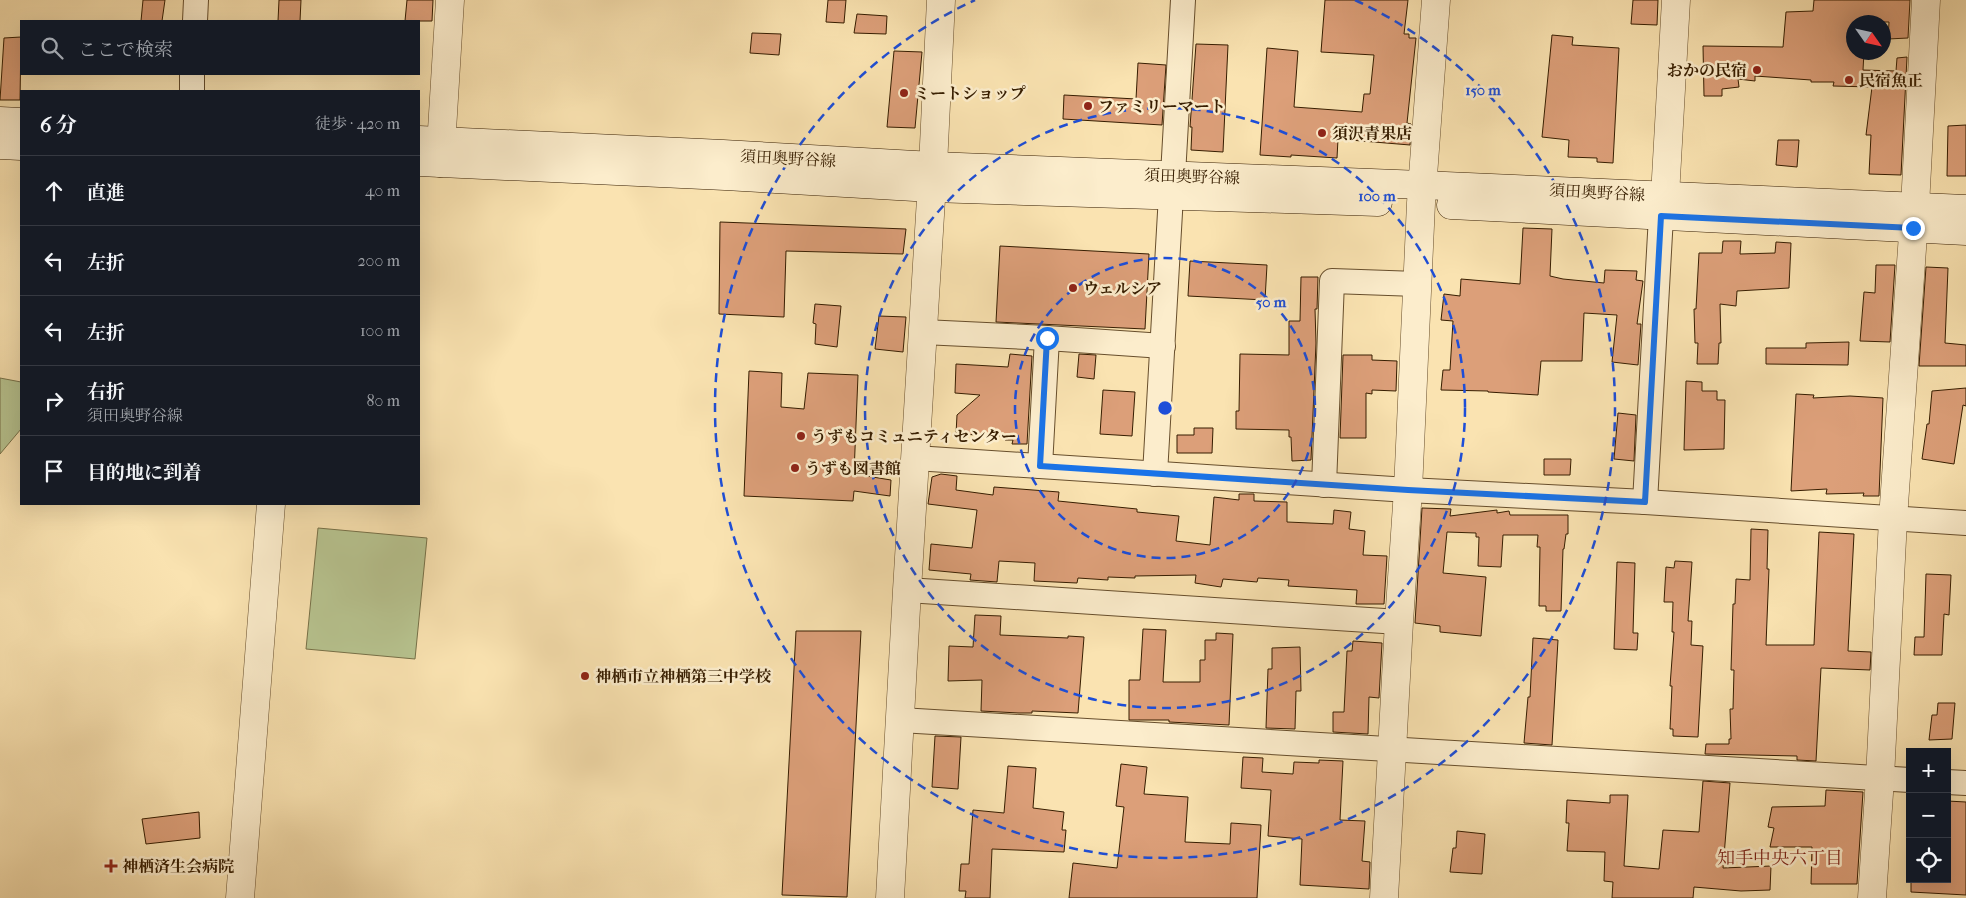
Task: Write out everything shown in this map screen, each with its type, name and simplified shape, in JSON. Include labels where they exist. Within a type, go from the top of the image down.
[{"type":"street","points":[[195,20],[196,0]]},
{"type":"street","points":[[430,151],[450,0]]},
{"type":"street","points":[[890,898],[914,458],[933,177],[941,0]]},
{"type":"street","points":[[1155,474],[1183,0]]},
{"type":"street","points":[[1384,898],[1408,490],[1421,194],[1436,0]]},
{"type":"street","points":[[1645,502],[1676,0]]},
{"type":"street","points":[[1872,898],[1893,519],[1914,217],[1926,0]]},
{"type":"street","points":[[192,75],[192,90]]},
{"type":"street","points":[[0,122],[20,122]]},
{"type":"street","points":[[0,145],[20,146]]},
{"type":"street","name":"須田奥野谷線","points":[[430,151],[725,176],[933,177],[1172,185],[1421,194],[1914,217],[1966,209]]},
{"type":"street","name":"須田奥野谷線","points":[[1914,217],[1966,230]]},
{"type":"street","points":[[1324,484],[1332,280],[1417,284]]},
{"type":"street","points":[[923,332],[1163,346]]},
{"type":"street","points":[[1040,466],[1047,338]]},
{"type":"street","points":[[914,458],[1966,523]]},
{"type":"street","points":[[240,898],[271,505]]},
{"type":"street","points":[[907,590],[1399,622]]},
{"type":"street","points":[[900,720],[1906,780]]},
{"type":"street","points":[[1951,782],[1966,783]]},
{"type":"green space","points":[[0,378],[20,382],[20,430],[0,454]]},
{"type":"green space","points":[[318,528],[427,538],[415,659],[306,649]]},
{"type":"building","points":[[143,0],[165,0],[162,20],[141,20]]},
{"type":"building","points":[[279,0],[301,0],[300,20],[278,20]]},
{"type":"building","points":[[407,0],[433,0],[432,21],[405,20]]},
{"type":"building","points":[[828,0],[846,0],[844,23],[826,22]]},
{"type":"building","points":[[1325,0],[1408,0],[1404,34],[1409,34],[1409,38],[1416,38],[1407,123],[1411,124],[1410,145],[1338,139],[1337,158],[1260,155],[1267,48],[1298,51],[1294,107],[1362,112],[1364,94],[1370,94],[1374,55],[1321,52]]},
{"type":"building","points":[[1633,0],[1658,0],[1657,25],[1631,24]]},
{"type":"building","points":[[1814,0],[1910,0],[1908,38],[1891,39],[1891,15],[1846,15],[1846,60],[1864,60],[1863,70],[1896,71],[1897,58],[1907,57],[1901,175],[1869,174],[1871,135],[1866,135],[1872,87],[1833,86],[1834,82],[1811,82],[1811,80],[1755,76],[1755,81],[1738,79],[1739,87],[1722,89],[1722,96],[1704,96],[1703,46],[1783,47],[1786,12],[1813,11]]},
{"type":"building","points":[[857,14],[887,16],[886,34],[854,33]]},
{"type":"building","points":[[752,33],[781,34],[779,55],[750,53]]},
{"type":"building","points":[[1552,35],[1573,37],[1572,45],[1619,48],[1613,163],[1597,162],[1597,158],[1568,157],[1569,140],[1542,137]]},
{"type":"building","points":[[20,37],[20,100],[0,100],[4,38]]},
{"type":"building","points":[[1196,44],[1228,45],[1223,152],[1191,150],[1192,127],[1190,127]]},
{"type":"building","name":"ミートショップ","points":[[894,51],[922,52],[915,128],[887,127]]},
{"type":"building","points":[[1138,63],[1166,65],[1162,125],[1063,119],[1064,95],[1136,99]]},
{"type":"building","points":[[1966,125],[1966,176],[1947,176],[1948,126]]},
{"type":"building","points":[[1778,140],[1799,140],[1797,167],[1776,165]]},
{"type":"building","points":[[720,222],[906,229],[903,254],[786,251],[784,317],[719,314]]},
{"type":"building","points":[[1523,228],[1552,229],[1550,276],[1604,283],[1605,270],[1637,271],[1636,280],[1643,281],[1637,324],[1641,324],[1638,365],[1612,362],[1617,315],[1584,313],[1582,361],[1541,361],[1538,395],[1441,390],[1443,370],[1450,370],[1453,321],[1441,320],[1444,294],[1460,296],[1461,279],[1520,284]]},
{"type":"building","points":[[1723,241],[1741,241],[1740,254],[1775,253],[1776,242],[1791,243],[1789,288],[1737,291],[1736,306],[1720,304],[1721,343],[1719,343],[1718,364],[1697,364],[1698,343],[1695,343],[1694,309],[1696,309],[1699,253],[1722,253]]},
{"type":"building","name":"ウェルシア","points":[[1000,246],[1149,254],[1145,329],[996,322]]},
{"type":"building","points":[[1190,261],[1267,265],[1265,300],[1188,296]]},
{"type":"building","points":[[1876,265],[1895,265],[1890,342],[1860,341],[1864,292],[1875,293]]},
{"type":"building","points":[[1926,267],[1948,268],[1945,343],[1966,345],[1966,366],[1919,366]]},
{"type":"building","points":[[1301,277],[1318,277],[1317,309],[1315,309],[1316,343],[1311,460],[1292,461],[1289,430],[1236,429],[1236,411],[1239,411],[1240,354],[1289,355],[1289,321],[1300,321]]},
{"type":"building","points":[[815,304],[841,306],[837,347],[815,344],[816,324],[813,323]]},
{"type":"building","points":[[879,316],[906,317],[903,352],[875,349]]},
{"type":"building","points":[[1849,342],[1848,365],[1766,364],[1766,348],[1806,348],[1806,343]]},
{"type":"building","points":[[1010,354],[1032,356],[1027,444],[1012,444],[1013,440],[1005,440],[1005,436],[956,434],[957,415],[980,395],[955,393],[956,364],[1008,367]]},
{"type":"building","points":[[1079,354],[1096,355],[1094,379],[1077,377]]},
{"type":"building","points":[[1343,355],[1372,355],[1372,360],[1397,361],[1396,391],[1372,390],[1372,394],[1366,393],[1366,438],[1340,438]]},
{"type":"building","name":"うずもコミュニティセンター","points":[[749,371],[782,373],[781,407],[804,409],[808,373],[858,375],[854,474],[891,480],[890,496],[854,491],[853,501],[744,496]]},
{"type":"building","points":[[1686,381],[1702,382],[1702,391],[1717,391],[1717,400],[1725,400],[1724,449],[1684,450]]},
{"type":"building","points":[[1966,388],[1966,406],[1963,405],[1954,464],[1922,459],[1927,424],[1929,424],[1932,391]]},
{"type":"building","points":[[1103,390],[1135,392],[1132,436],[1100,434]]},
{"type":"building","points":[[1796,394],[1814,395],[1813,398],[1850,396],[1883,398],[1879,496],[1863,496],[1864,493],[1826,494],[1827,489],[1791,491]]},
{"type":"building","points":[[1618,413],[1636,415],[1634,461],[1614,459]]},
{"type":"building","points":[[1194,428],[1213,428],[1212,453],[1177,453],[1177,435],[1194,435]]},
{"type":"building","points":[[1544,459],[1571,459],[1570,475],[1544,475]]},
{"type":"building","points":[[941,474],[957,476],[956,490],[993,495],[994,487],[1059,492],[1058,501],[1137,509],[1137,512],[1179,516],[1176,541],[1210,545],[1214,497],[1239,500],[1239,494],[1254,494],[1254,501],[1287,502],[1287,522],[1333,524],[1334,510],[1351,512],[1349,529],[1365,531],[1363,555],[1387,556],[1384,604],[1356,604],[1357,590],[1288,586],[1289,580],[1258,578],[1257,582],[1223,579],[1221,587],[1195,583],[1196,575],[1135,576],[1135,578],[1108,577],[1108,580],[1078,578],[1077,583],[1034,581],[1035,563],[999,561],[997,582],[970,580],[971,574],[929,570],[931,544],[972,548],[977,510],[928,504],[932,477]]},
{"type":"building","points":[[1422,508],[1451,509],[1450,516],[1497,510],[1497,513],[1509,511],[1510,515],[1568,515],[1568,534],[1566,534],[1563,549],[1561,611],[1546,611],[1546,606],[1539,606],[1540,547],[1537,547],[1538,535],[1503,535],[1501,567],[1478,566],[1479,537],[1476,537],[1476,533],[1447,532],[1443,573],[1486,577],[1481,636],[1440,632],[1440,626],[1415,623]]},
{"type":"building","points":[[1751,529],[1768,530],[1767,569],[1769,569],[1766,645],[1814,645],[1819,532],[1854,534],[1848,651],[1871,652],[1870,670],[1821,668],[1816,761],[1797,760],[1797,756],[1705,754],[1706,744],[1729,744],[1729,739],[1731,739],[1730,709],[1733,709],[1734,670],[1731,670],[1733,604],[1735,604],[1736,579],[1750,580]]},
{"type":"building","points":[[1675,561],[1692,562],[1688,621],[1692,621],[1691,645],[1703,646],[1698,737],[1673,736],[1673,729],[1670,729],[1672,686],[1670,686],[1674,632],[1672,632],[1673,602],[1664,602],[1666,567],[1674,568]]},
{"type":"building","points":[[1617,562],[1635,563],[1633,633],[1638,633],[1637,650],[1614,649]]},
{"type":"building","points":[[1926,574],[1951,575],[1949,615],[1944,614],[1942,655],[1914,655],[1915,637],[1924,637]]},
{"type":"building","points":[[975,615],[1001,616],[1000,635],[1084,637],[1078,713],[981,711],[982,680],[948,681],[949,646],[973,647]]},
{"type":"building","points":[[1143,629],[1166,630],[1163,682],[1200,682],[1200,660],[1205,660],[1205,640],[1216,640],[1216,633],[1233,634],[1229,725],[1169,722],[1169,720],[1129,720],[1129,680],[1140,680]]},
{"type":"building","points":[[796,631],[861,631],[847,897],[782,895]]},
{"type":"building","points":[[1533,638],[1558,640],[1552,745],[1524,743],[1528,697],[1530,697]]},
{"type":"building","points":[[1353,641],[1382,643],[1379,698],[1369,697],[1368,734],[1333,732],[1333,712],[1344,712],[1347,651],[1352,651]]},
{"type":"building","points":[[1300,647],[1301,691],[1296,691],[1295,729],[1266,728],[1268,669],[1272,669],[1272,648]]},
{"type":"building","points":[[1938,703],[1955,703],[1952,739],[1929,740],[1932,715],[1937,715]]},
{"type":"building","points":[[935,736],[961,737],[958,789],[932,787]]},
{"type":"building","points":[[1243,757],[1263,758],[1262,772],[1293,774],[1294,762],[1319,763],[1319,760],[1343,761],[1340,820],[1365,821],[1362,861],[1370,862],[1369,889],[1300,885],[1302,839],[1268,836],[1271,790],[1241,788]]},
{"type":"building","points":[[1121,764],[1147,767],[1144,794],[1188,797],[1185,842],[1230,844],[1231,823],[1261,825],[1257,898],[1069,898],[1073,863],[1117,868],[1124,807],[1116,806]]},
{"type":"building","points":[[1008,766],[1036,768],[1033,808],[1064,812],[1062,830],[1066,830],[1064,852],[992,849],[990,898],[965,898],[966,891],[959,891],[961,864],[969,864],[973,810],[1004,813]]},
{"type":"building","points":[[1703,781],[1730,783],[1723,868],[1771,866],[1770,890],[1741,891],[1694,887],[1693,898],[1612,898],[1613,882],[1604,881],[1605,852],[1567,851],[1569,823],[1566,823],[1567,800],[1610,803],[1610,795],[1628,795],[1624,866],[1659,869],[1663,830],[1699,832]]},
{"type":"building","points":[[1826,790],[1863,792],[1857,884],[1811,884],[1812,847],[1770,847],[1774,828],[1768,827],[1772,807],[1825,806]]},
{"type":"building","points":[[1951,801],[1966,802],[1966,895],[1911,892],[1911,883],[1951,883]]},
{"type":"building","points":[[199,812],[200,838],[146,844],[142,819]]},
{"type":"building","points":[[1457,831],[1485,834],[1482,874],[1450,872],[1453,848],[1456,848]]},
{"type":"place","name":"おかの民宿","points":[[1757,70]]},
{"type":"place","name":"民宿魚正","points":[[1849,80]]},
{"type":"place","name":"ミートショップ","points":[[904,93]]},
{"type":"place","name":"ファミリーマート","points":[[1088,106]]},
{"type":"place","name":"須沢青果店","points":[[1322,133]]},
{"type":"place","name":"ウェルシア","points":[[1073,288]]},
{"type":"place","name":"うずもコミュニティセンター","points":[[801,436]]},
{"type":"place","name":"うずも図書館","points":[[795,468]]},
{"type":"place","name":"神栖市立神栖第三中学校","points":[[585,676]]},
{"type":"place","name":"神栖済生会病院","points":[[111,866]]},
{"type":"district","name":"知手中央六丁目","points":[[1780,858]]},
{"type":"route","points":[[1047,338],[1040,466],[1408,490],[1645,502],[1661,216],[1913,228]]}]
